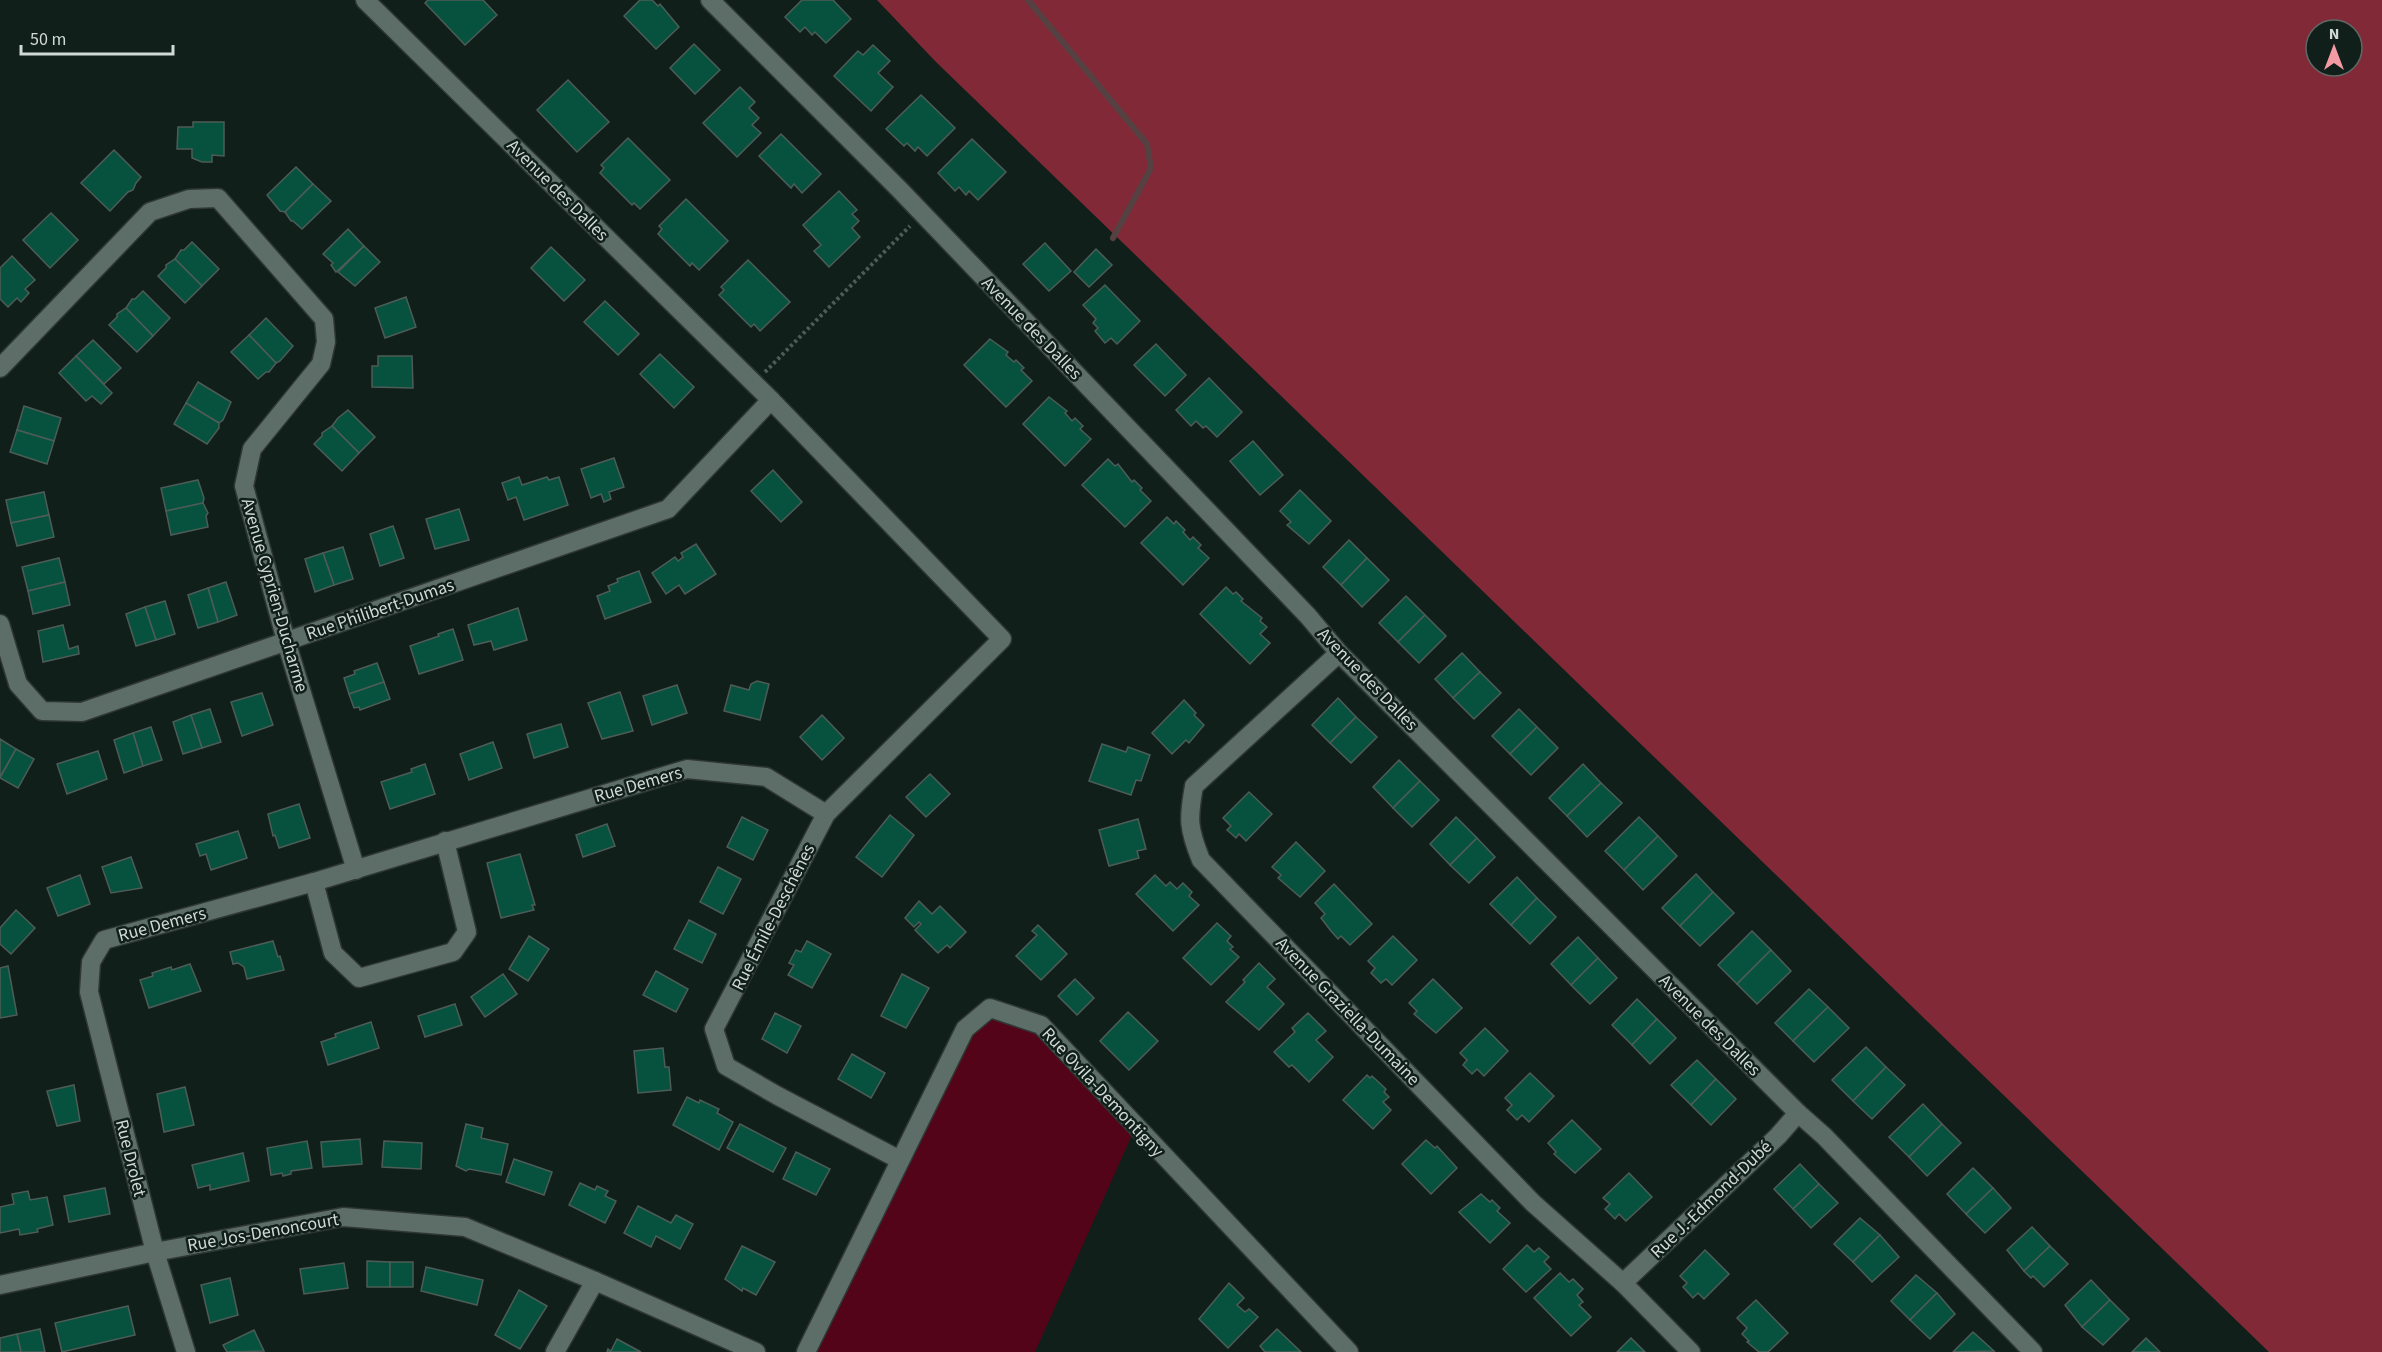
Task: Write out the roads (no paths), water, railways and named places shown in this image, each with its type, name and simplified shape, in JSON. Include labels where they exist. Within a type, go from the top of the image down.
[{"type":"street","name":"Avenue des Dalles","points":[[365,0],[771,400],[1002,639]]},
{"type":"street","name":"Avenue des Dalles","points":[[710,0],[922,214],[1308,616],[1339,652],[1798,1113],[1824,1136],[2033,1352]]},
{"type":"street","name":"Avenue Cyprien-Ducharme","points":[[0,368],[150,212],[189,199],[218,198],[324,319],[326,342],[321,364],[252,448],[244,486],[286,641],[356,870]]},
{"type":"street","name":"Rue Philibert-Dumas","points":[[0,624],[18,684],[42,711],[82,712],[668,509],[771,400]]},
{"type":"street","name":"Rue Émile-Deschênes","points":[[900,1160],[726,1066],[714,1029],[826,814],[1002,639]]},
{"type":"street","name":"Avenue Graziella-Dumaine","points":[[1339,652],[1194,786],[1189,814],[1191,835],[1201,860],[1533,1203],[1623,1283],[1691,1352]]},
{"type":"street","name":"Rue Demers","points":[[91,962],[104,940],[356,870],[687,769],[766,777],[826,814]]},
{"type":"street","points":[[314,882],[333,953],[359,978],[453,952],[467,932],[445,841]]},
{"type":"street","name":"Rue Drolet","points":[[91,962],[89,992],[155,1252],[186,1352]]},
{"type":"street","name":"Rue Ovila-Demontigny","points":[[806,1352],[965,1029],[990,1008],[1041,1025],[1348,1352]]},
{"type":"street","name":"Rue J.-Edmond-Dubé","points":[[1623,1283],[1735,1177],[1798,1113]]},
{"type":"street","name":"Rue Jos-Denoncourt","points":[[0,1285],[155,1252],[343,1217],[465,1227],[756,1352]]},
{"type":"street","points":[[555,1352],[595,1281]]},
{"type":"waterway","points":[[1028,0],[1147,144],[1151,168],[1113,238]]}]
